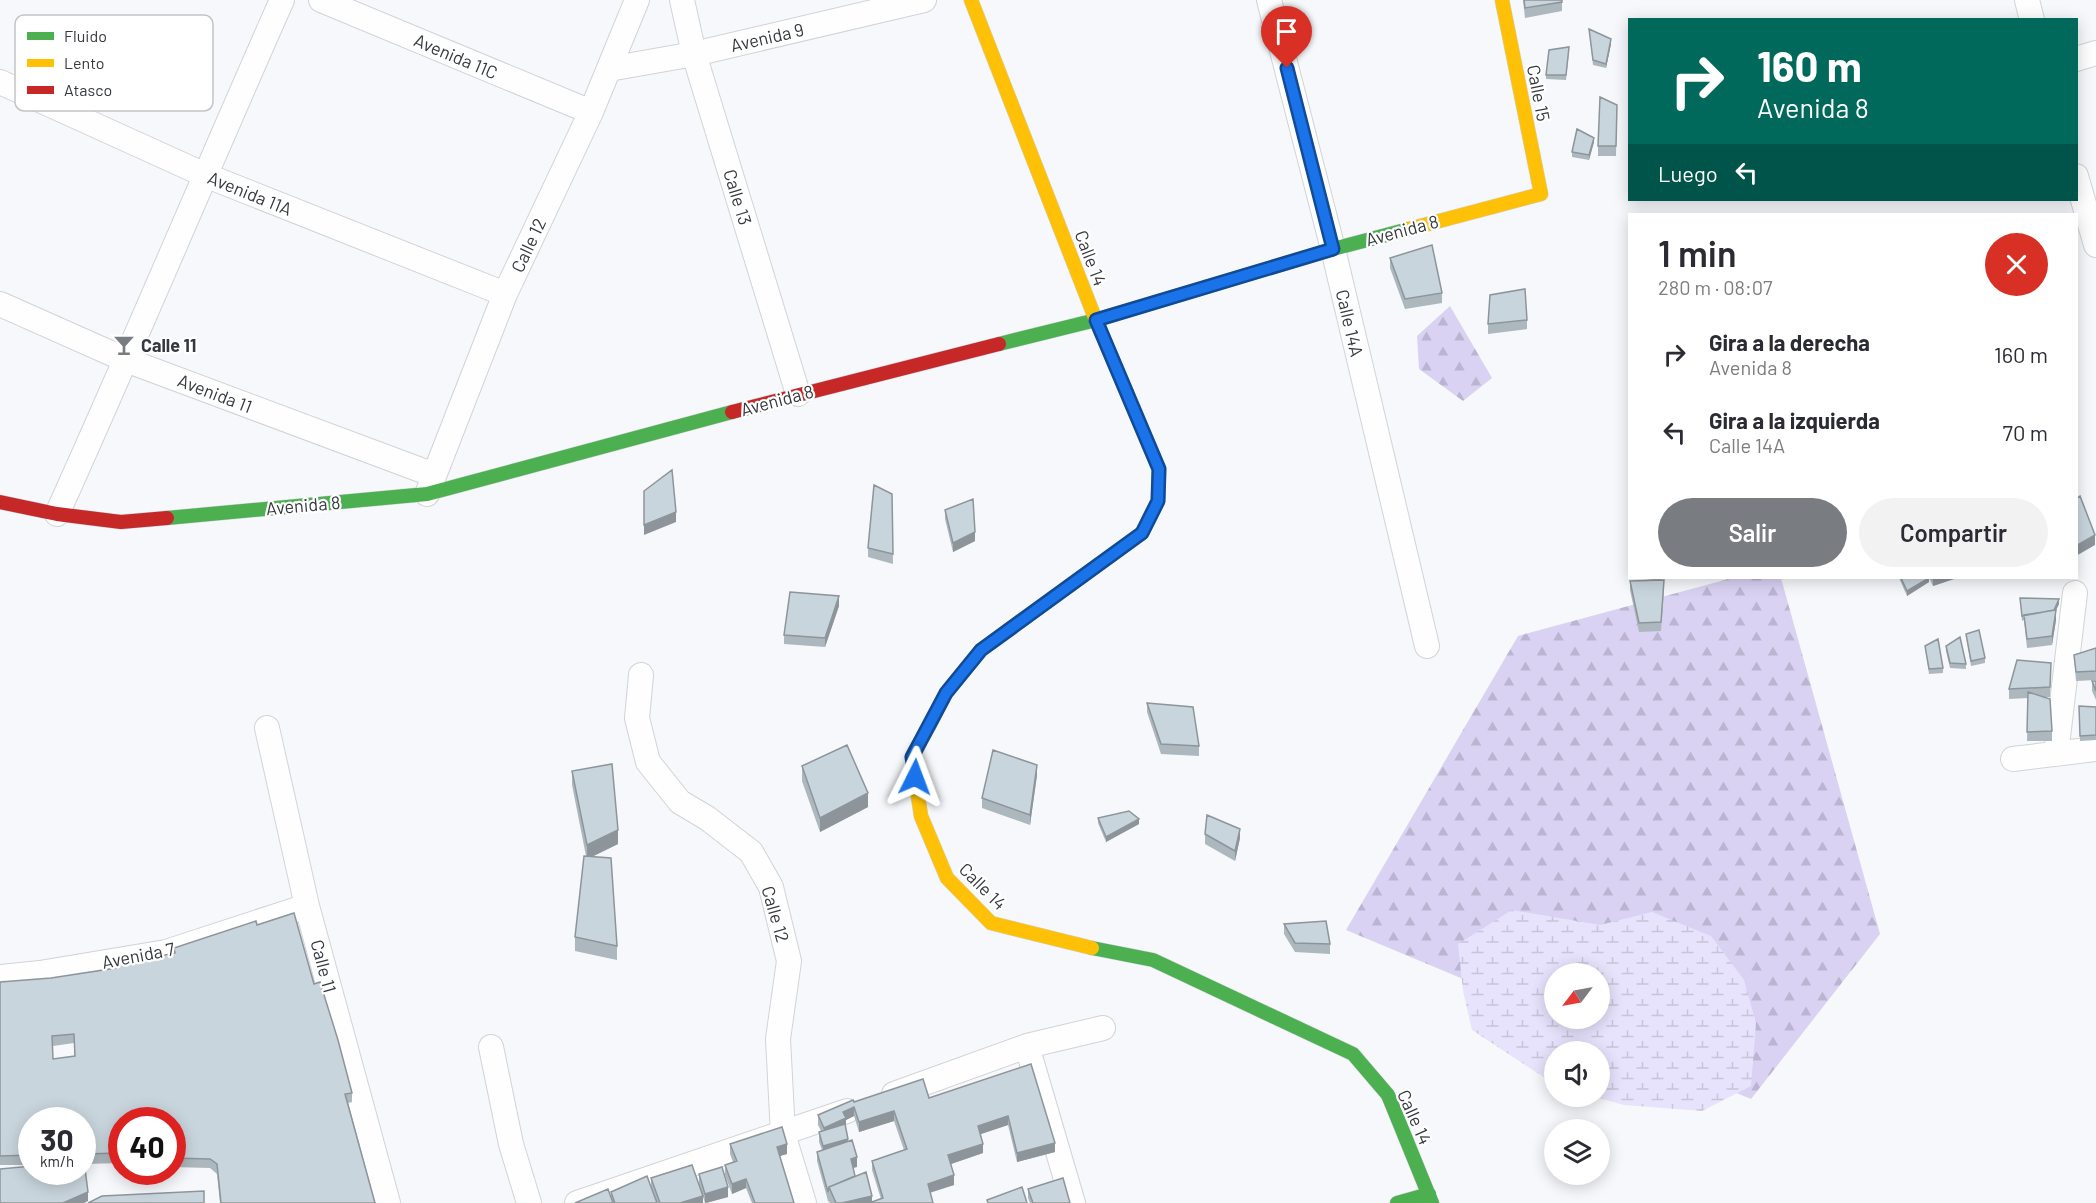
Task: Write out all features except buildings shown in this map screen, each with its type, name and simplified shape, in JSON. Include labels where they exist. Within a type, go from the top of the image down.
[{"type":"street","points":[[57,514],[282,0]]},
{"type":"street","name":"Avenida 11C","points":[[321,0],[591,112]]},
{"type":"street","name":"Calle 12","points":[[430,484],[505,294],[591,112],[637,0]]},
{"type":"street","name":"Calle 13","points":[[682,0],[694,54],[798,394]]},
{"type":"street","name":"Avenida 9","points":[[609,69],[694,54],[924,0]]},
{"type":"street","name":"Calle 14","points":[[971,0],[1096,320],[1159,469],[1158,501],[1142,533],[981,650],[946,693],[912,757],[921,816],[947,878],[991,923],[1153,960],[1353,1054],[1388,1095],[1431,1198]]},
{"type":"street","name":"Calle 14A","points":[[1269,0],[1333,249],[1427,646]]},
{"type":"street","name":"Calle 15","points":[[1502,0],[1541,194]]},
{"type":"street","points":[[2027,0],[2032,18]]},
{"type":"street","points":[[2078,58],[2096,53]]},
{"type":"street","name":"Avenida 11A","points":[[0,82],[15,89]]},
{"type":"street","name":"Avenida 11A","points":[[64,111],[205,175],[505,294]]},
{"type":"street","points":[[2078,183],[2096,245]]},
{"type":"street","name":"Avenida 8","points":[[0,502],[57,514],[121,522],[430,484],[1096,320],[1333,249],[1541,194]]},
{"type":"street","name":"Avenida 11","points":[[0,304],[126,360],[430,484]]},
{"type":"street","points":[[2056,754],[2075,593]]},
{"type":"street","name":"Calle 12","points":[[641,675],[637,718],[648,762],[680,802],[707,818],[751,852],[771,887],[789,962],[778,1039],[783,1134],[804,1203]]},
{"type":"street","name":"Calle 11","points":[[267,728],[307,906],[388,1203]]},
{"type":"street","points":[[2013,759],[2096,749]]},
{"type":"street","name":"Avenida 7","points":[[0,976],[40,973],[166,952],[307,906]]},
{"type":"street","points":[[577,1203],[783,1134],[1027,1046],[1103,1028]]},
{"type":"street","points":[[1027,1046],[1073,1203]]},
{"type":"street","points":[[491,1047],[511,1143],[529,1203]]},
{"type":"street","points":[[1397,1203],[1431,1198]]},
{"type":"green space","points":[[1450,306],[1492,378],[1463,401],[1419,369],[1417,336]]},
{"type":"green space","points":[[1728,579],[1781,579],[1880,934],[1751,1099],[1582,1029],[1610,1029],[1610,963],[1544,963],[1544,1013],[1346,930],[1518,636]]},
{"type":"green space","points":[[1512,910],[1600,925],[1652,912],[1711,936],[1744,980],[1756,1023],[1751,1086],[1702,1111],[1624,1105],[1610,1101],[1610,1041],[1544,1041],[1544,1077],[1472,1030],[1463,991],[1458,944]]},
{"type":"traffic: fast","points":[[999,344],[1096,320],[1333,249],[1409,229]]},
{"type":"traffic: fast","points":[[929,726],[946,693],[981,650],[1142,533],[1158,501],[1159,469],[1095,318]]},
{"type":"traffic: fast","points":[[167,518],[427,494],[732,412]]},
{"type":"traffic: fast","points":[[1092,948],[1153,960],[1353,1054],[1388,1095],[1432,1203]]},
{"type":"traffic: fast","points":[[1397,1203],[1429,1194]]},
{"type":"traffic: slow","points":[[971,0],[1095,318]]},
{"type":"traffic: slow","points":[[1409,229],[1541,194],[1502,0]]},
{"type":"traffic: slow","points":[[929,726],[912,757],[921,816],[947,878],[991,923],[1092,948]]},
{"type":"traffic: jam","points":[[732,412],[999,344]]},
{"type":"traffic: jam","points":[[0,502],[57,514],[121,522],[167,518]]},
{"type":"place","name":"Calle 11","points":[[124,345]]},
{"type":"route","points":[[915,777],[912,757],[946,693],[981,650],[1142,533],[1158,501],[1159,469],[1096,320],[1333,249],[1287,68]]}]
